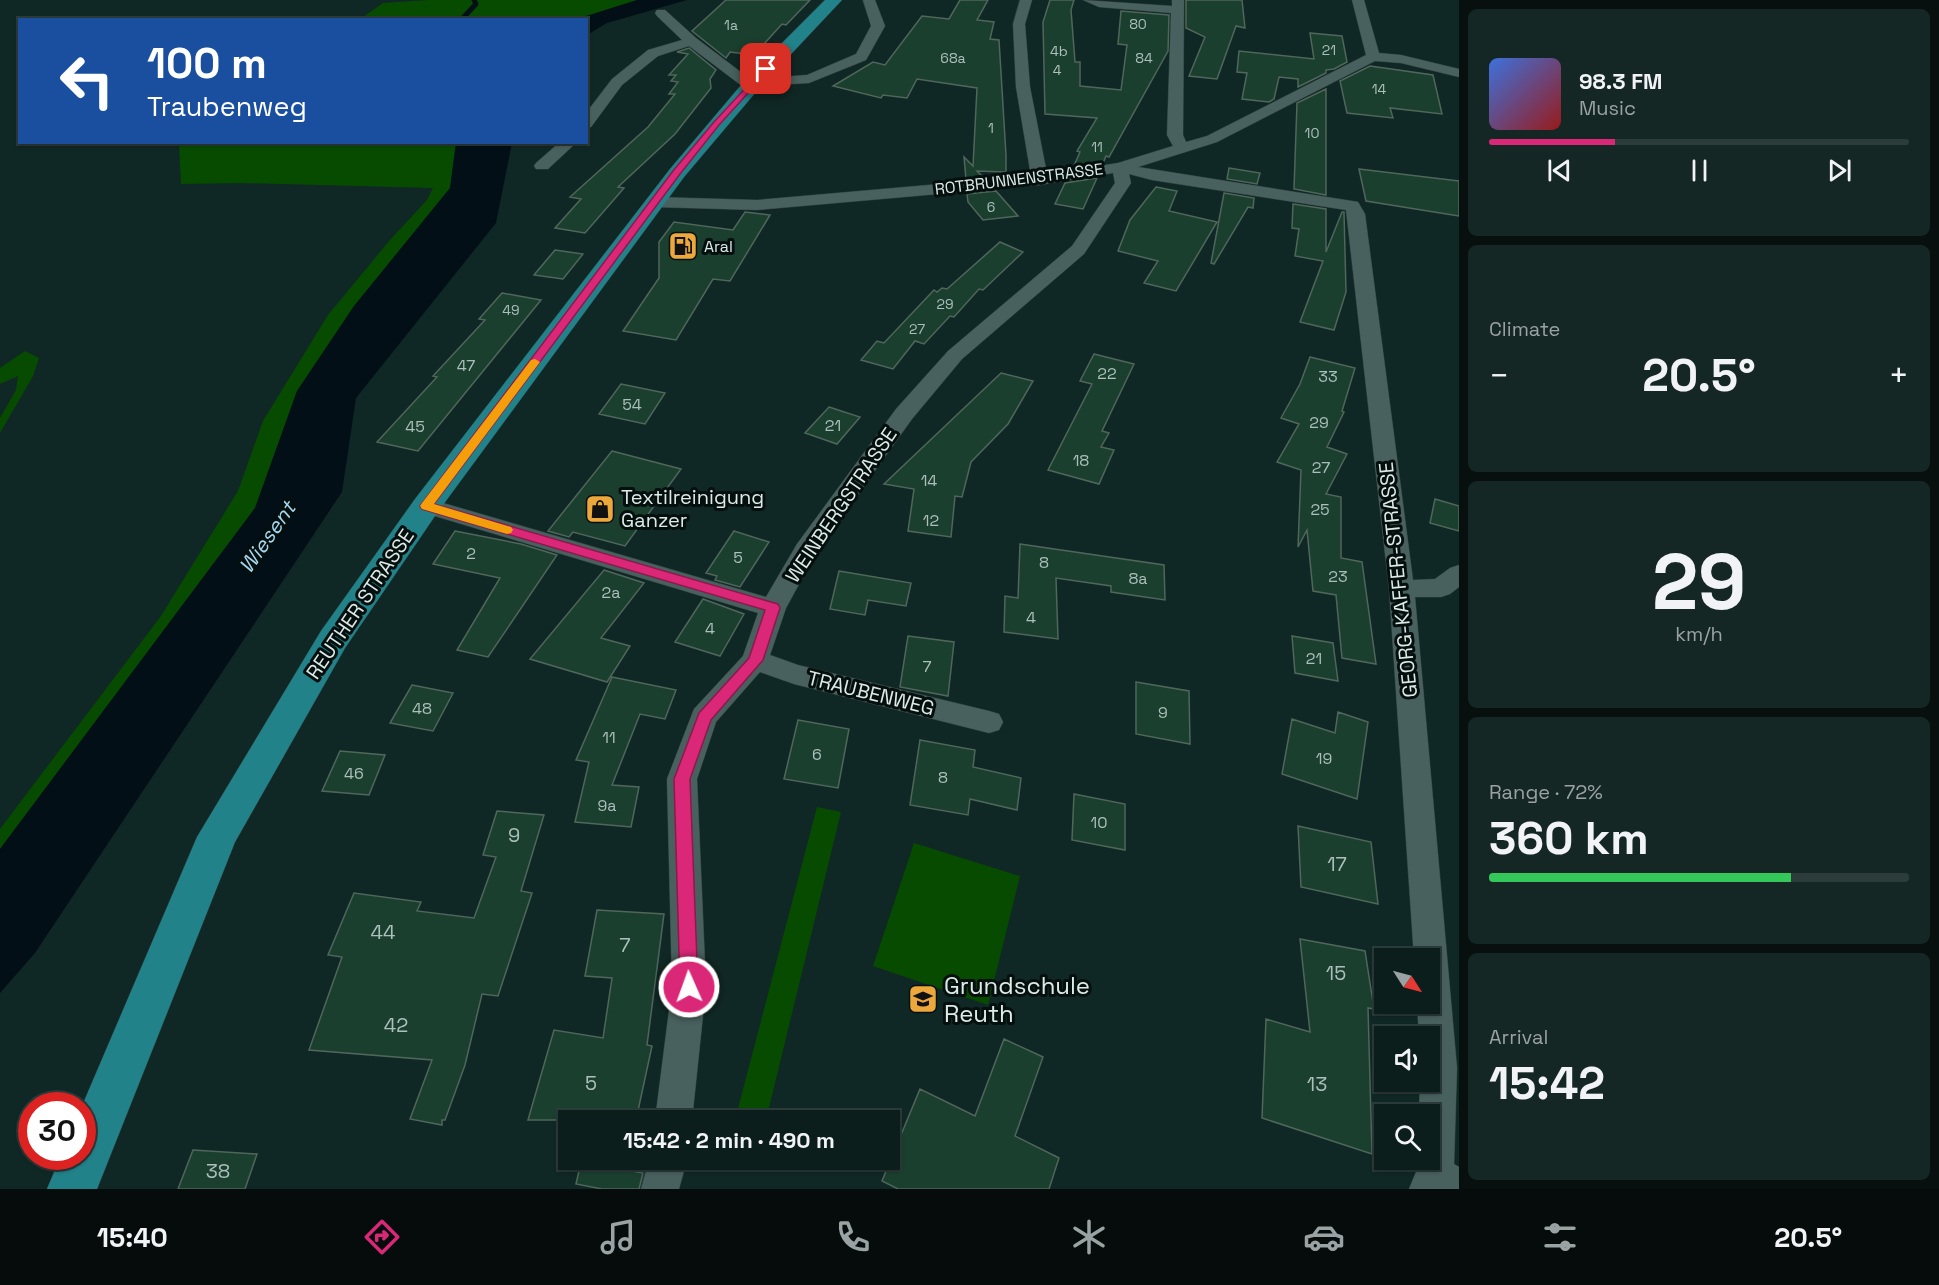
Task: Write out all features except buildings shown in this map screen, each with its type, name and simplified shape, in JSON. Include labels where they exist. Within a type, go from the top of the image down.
[{"type":"main road","name":"REUTHER STRASSE","points":[[72,1189],[217,837],[333,640],[426,506],[654,202],[717,123],[834,0]]},
{"type":"street","points":[[661,13],[691,41],[752,84],[808,80],[861,57],[878,26],[869,0]]},
{"type":"street","points":[[1026,0],[1019,24],[1023,87],[1040,180]]},
{"type":"street","points":[[1089,0],[1099,3],[1177,5],[1175,135],[1181,147]]},
{"type":"street","points":[[1358,0],[1373,57],[1401,59],[1459,73]]},
{"type":"street","points":[[588,121],[617,82],[653,53],[691,41]]},
{"type":"street","name":"ROTBRUNNENSTRASSE","points":[[654,202],[757,205],[1040,180],[1120,167],[1212,139],[1373,57]]},
{"type":"street","points":[[542,166],[568,144]]},
{"type":"street","name":"GEORG-KAFFER-STRASSE","points":[[1120,167],[1152,175],[1352,206],[1356,214],[1402,589],[1439,1068],[1441,1184]]},
{"type":"street","name":"WEINBERGSTRASSE","points":[[675,1110],[689,987],[682,779],[704,717],[755,660],[773,608],[806,550],[904,414],[955,355],[1078,250],[1123,183],[1120,167]]},
{"type":"street","points":[[426,506],[773,608]]},
{"type":"street","points":[[1402,589],[1441,588],[1459,574]]},
{"type":"street","name":"TRAUBENWEG","points":[[755,660],[794,674],[989,722]]},
{"type":"street","points":[[660,1189],[665,1170]]},
{"type":"green space","points":[[429,0],[637,0],[580,18],[362,18],[383,3]]},
{"type":"green space","points":[[179,144],[456,144],[450,188],[354,306],[297,391],[255,508],[0,849],[0,829],[161,616],[238,491],[263,421],[328,315],[390,240],[427,200],[433,188],[241,183],[181,184]]},
{"type":"green space","points":[[25,351],[39,358],[33,376],[0,433],[0,418],[16,390],[18,376],[0,384],[0,368]]},
{"type":"green space","points":[[817,807],[841,812],[768,1110],[738,1110]]},
{"type":"green space","points":[[914,843],[1020,876],[988,1005],[873,966]]},
{"type":"water","points":[[637,0],[687,0],[607,23],[588,34],[588,18],[580,18]]},
{"type":"water","name":"Wiesent","points":[[456,144],[512,144],[496,223],[356,398],[342,492],[35,953],[0,993],[0,849],[255,508],[297,391],[354,306],[450,188]]},
{"type":"waterway","points":[[463,18],[476,4],[474,0]]},
{"type":"slow traffic","points":[[507,530],[426,506],[535,362]]},
{"type":"place","name":"Aral","points":[[683,246]]},
{"type":"place","name":"Textilreinigung Ganzer","points":[[600,509]]},
{"type":"place","name":"Grundschule Reuth","points":[[923,999]]},
{"type":"route","points":[[689,987],[682,779],[704,717],[755,660],[773,608],[426,506],[676,173],[766,69]]}]
